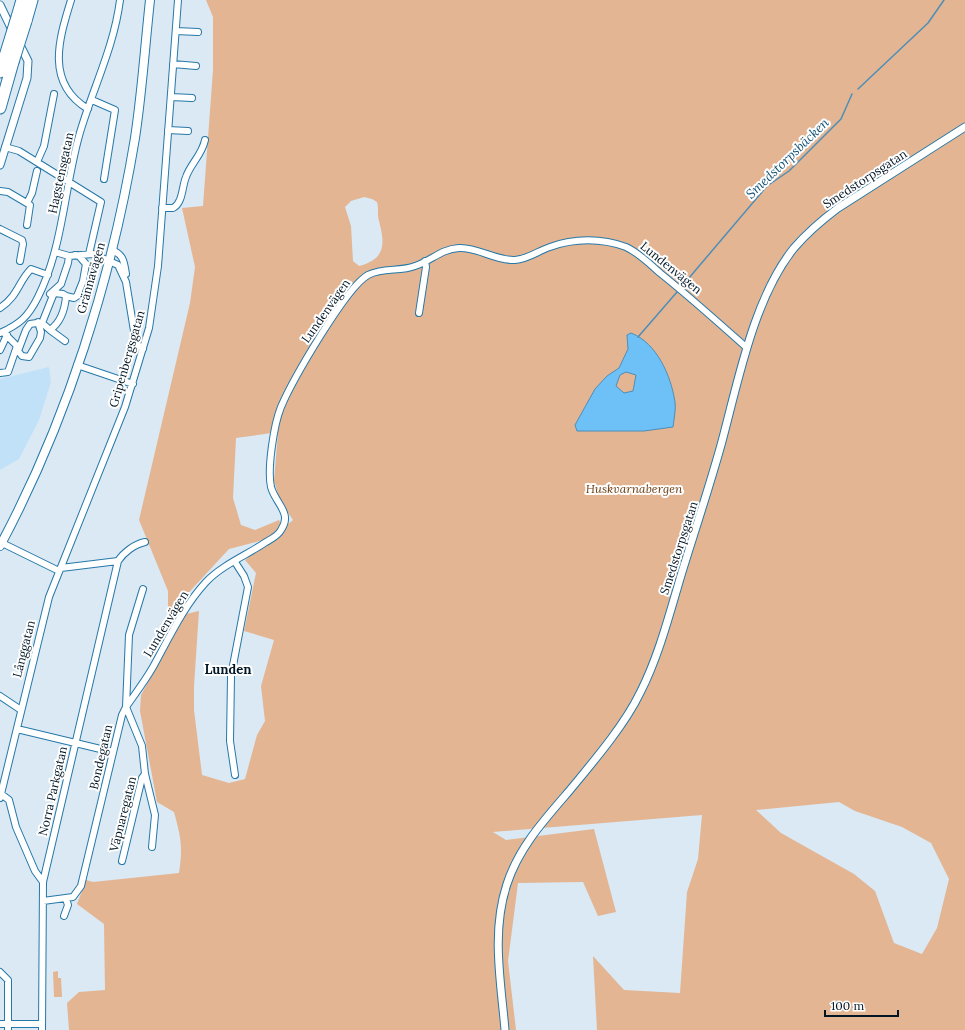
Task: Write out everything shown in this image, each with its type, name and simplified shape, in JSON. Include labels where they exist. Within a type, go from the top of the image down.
[{"type":"highway","points":[[21,0],[21,19]]},
{"type":"highway","points":[[0,108],[9,59],[21,19],[32,0]]},
{"type":"highway","points":[[0,72],[9,59]]},
{"type":"main road","name":"Grännavägen","points":[[1,545],[45,449],[77,365],[110,261],[135,138],[150,0]]},
{"type":"street","points":[[71,0],[60,33],[58,46],[59,69],[69,90],[82,105],[88,109]]},
{"type":"street","name":"Hagstensgatan","points":[[3,333],[18,325],[28,314],[40,294],[48,275],[65,210],[68,181],[88,109],[109,52],[120,0]]},
{"type":"street","name":"Gripenbergsgatan","points":[[84,509],[133,384],[149,328],[155,294],[178,0]]},
{"type":"street","points":[[0,5],[25,54],[28,67],[26,84],[0,165]]},
{"type":"street","points":[[176,31],[198,32]]},
{"type":"street","points":[[173,64],[196,66]]},
{"type":"street","points":[[37,162],[44,146],[54,94]]},
{"type":"street","points":[[171,97],[192,98]]},
{"type":"street","points":[[92,100],[115,110],[104,179]]},
{"type":"street","name":"Smedstorpsgatan","points":[[505,1030],[498,936],[501,904],[507,884],[516,861],[537,828],[594,761],[640,694],[672,606],[706,500],[747,348],[757,319],[774,280],[794,249],[806,236],[838,208],[965,127]]},
{"type":"street","points":[[168,130],[188,131]]},
{"type":"street","points":[[162,208],[173,208],[178,203],[185,177],[201,153],[205,140]]},
{"type":"street","points":[[5,147],[19,151],[101,202],[89,254]]},
{"type":"street","points":[[27,203],[32,193],[37,171]]},
{"type":"street","points":[[0,191],[8,192],[30,206],[27,225]]},
{"type":"street","points":[[0,229],[22,240],[23,244],[20,261]]},
{"type":"street","name":"Lundenvägen","points":[[126,707],[151,670],[181,615],[195,595],[216,573],[277,535],[285,523],[284,511],[275,498],[270,480],[276,422],[283,403],[311,352],[362,280],[379,271],[409,268],[442,251],[460,248],[472,249],[500,258],[516,260],[572,241],[593,241],[614,244],[637,254],[680,289],[747,348]]},
{"type":"street","points":[[112,250],[119,252],[123,256],[135,337],[138,345],[143,349]]},
{"type":"street","points":[[40,294],[58,292],[74,298],[77,296],[84,276],[86,264],[79,256],[54,252]]},
{"type":"street","points":[[72,256],[89,254],[110,261],[118,265],[126,282]]},
{"type":"street","points":[[39,323],[30,324],[26,330],[18,352],[22,356],[29,357],[39,343],[41,332],[39,323],[52,293],[61,284],[72,256]]},
{"type":"street","points":[[419,313],[426,267],[425,261]]},
{"type":"street","points":[[0,308],[13,297],[24,277],[31,269],[48,275]]},
{"type":"street","points":[[50,330],[62,316],[66,296]]},
{"type":"street","points":[[28,314],[66,341]]},
{"type":"street","points":[[0,350],[3,333]]},
{"type":"street","points":[[0,373],[8,372],[17,346],[3,333]]},
{"type":"street","points":[[77,365],[133,384]]},
{"type":"street","name":"Långgatan","points":[[0,796],[2,779],[17,729],[42,621],[60,569],[84,509]]},
{"type":"street","points":[[1,545],[60,569],[118,561],[122,555],[140,543],[145,542]]},
{"type":"street","name":"Norra Parkgatan","points":[[42,1027],[43,882],[118,561]]},
{"type":"street","points":[[234,775],[230,741],[231,676],[248,586],[244,576],[235,562]]},
{"type":"street","name":"Bondegatan","points":[[66,899],[73,897],[81,886],[122,715],[126,707],[129,635],[143,590]]},
{"type":"street","points":[[0,696],[21,710]]},
{"type":"street","name":"Väpnaregatan","points":[[126,707],[142,746],[145,774],[155,814],[152,846]]},
{"type":"street","points":[[17,729],[113,752]]},
{"type":"street","name":"Väpnaregatan","points":[[122,861],[142,778],[145,774]]},
{"type":"street","points":[[0,796],[9,800],[16,827],[35,872],[43,882]]},
{"type":"street","points":[[43,901],[66,899],[68,906],[64,916]]},
{"type":"street","points":[[0,972],[8,980],[8,1027]]},
{"type":"street","points":[[0,1024],[8,1027],[42,1027]]},
{"type":"shaded area","points":[[49,367],[51,382],[39,420],[19,459],[0,470],[0,379]]},
{"type":"green space","name":"Huskvarnabergen","points":[[206,0],[965,0],[965,1030],[597,1030],[593,956],[624,990],[680,993],[687,892],[698,859],[702,815],[493,832],[506,840],[594,829],[616,912],[598,916],[583,882],[518,883],[508,961],[516,1030],[69,1030],[67,1003],[79,992],[105,990],[104,924],[77,904],[86,880],[93,882],[179,873],[181,842],[174,812],[157,802],[140,711],[141,695],[186,614],[199,611],[194,686],[194,710],[202,775],[229,783],[245,779],[257,735],[265,721],[261,686],[274,640],[244,631],[256,573],[245,560],[293,520],[280,501],[274,481],[278,432],[236,438],[233,498],[241,525],[255,530],[279,520],[281,524],[273,535],[260,541],[229,549],[168,615],[168,591],[139,520],[190,303],[195,267],[182,208],[203,206],[213,70],[213,17]],"holes":[[[364,197],[377,202],[382,244],[379,255],[368,263],[359,266],[353,261],[351,226],[345,207],[351,201]],[[839,802],[855,811],[902,827],[931,843],[949,879],[937,928],[922,954],[894,943],[875,891],[854,874],[781,833],[756,810]]]},
{"type":"green space","points":[[58,971],[58,978],[61,978],[62,997],[54,997],[53,972]]},
{"type":"water","points":[[631,333],[648,344],[655,352],[666,371],[675,402],[673,427],[644,431],[577,431],[575,425],[595,389],[607,376],[619,368],[628,349],[627,335]],"holes":[[[626,372],[636,375],[633,391],[624,393],[616,386],[620,375]]]},
{"type":"waterway","name":"Smedstorpsbäcken","points":[[858,89],[928,23],[944,0]]},
{"type":"waterway","name":"Smedstorpsbäcken","points":[[683,285],[767,186],[789,171],[841,119],[852,94]]},
{"type":"waterway","name":"Smedstorpsbäcken","points":[[638,337],[677,292]]},
{"type":"district","name":"Lunden","points":[[228,669]]}]
